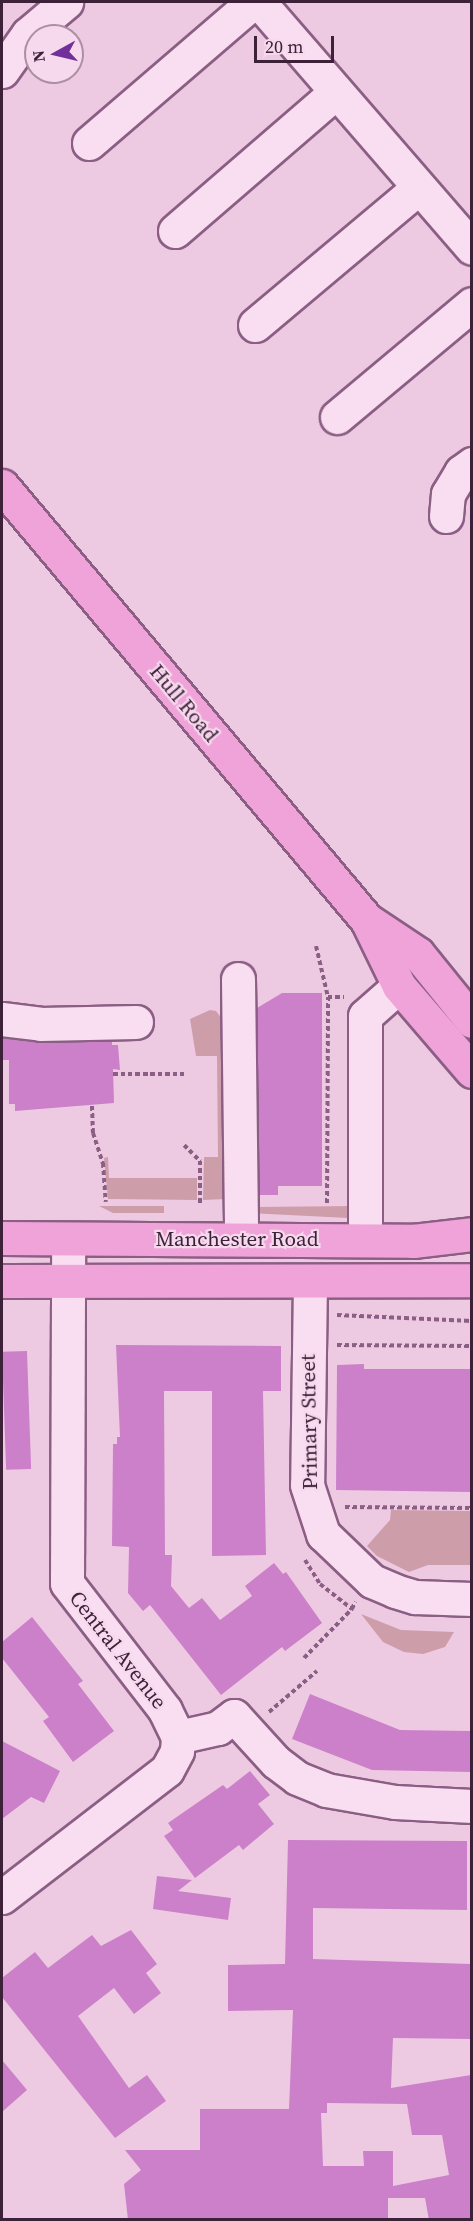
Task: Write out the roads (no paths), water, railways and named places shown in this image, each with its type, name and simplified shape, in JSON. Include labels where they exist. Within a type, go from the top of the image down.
[{"type":"main road","name":"Hull Road","points":[[2,486],[367,920],[399,986],[471,1071]]},
{"type":"main road","name":"Hull Road","points":[[367,920],[418,954],[471,1021]]},
{"type":"main road","name":"Manchester Road","points":[[2,1238],[443,1240],[471,1234]]},
{"type":"main road","name":"Manchester Road","points":[[2,1281],[471,1280]]},
{"type":"street","points":[[2,71],[28,34],[66,2]]},
{"type":"street","points":[[89,143],[253,2]]},
{"type":"street","points":[[260,2],[417,189],[471,248]]},
{"type":"street","points":[[175,231],[336,92]]},
{"type":"street","points":[[255,325],[417,189]]},
{"type":"street","points":[[337,417],[471,304]]},
{"type":"street","points":[[446,516],[448,494],[461,472],[471,464]]},
{"type":"street","points":[[238,979],[241,1239]]},
{"type":"street","points":[[365,1240],[365,1016],[399,986]]},
{"type":"street","points":[[2,1019],[40,1024],[136,1022]]},
{"type":"street","name":"Central Avenue","points":[[68,1239],[67,1583],[165,1710],[178,1737]]},
{"type":"street","name":"Primary Street","points":[[309,1281],[307,1485],[323,1534],[369,1578],[387,1587],[415,1597],[471,1599]]},
{"type":"street","points":[[2,1897],[167,1770],[174,1761],[178,1737],[218,1728],[234,1716],[283,1767],[326,1790],[395,1802],[471,1806]]}]
